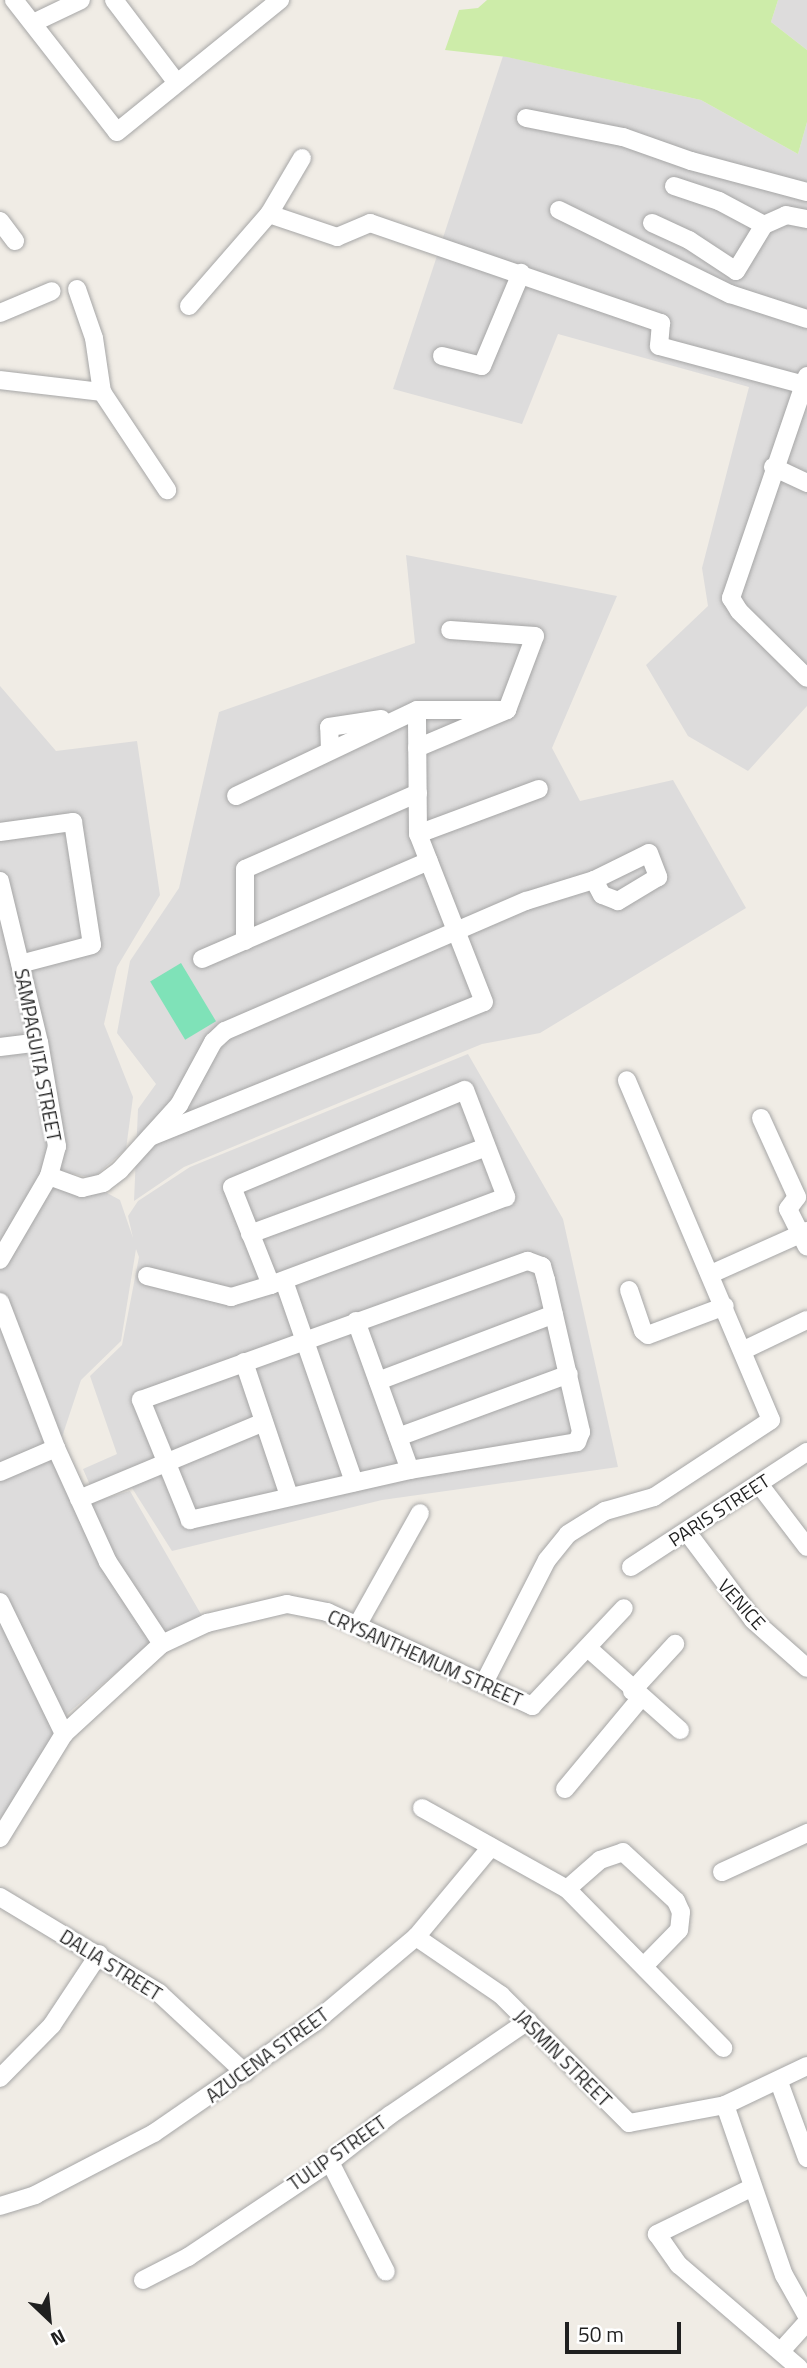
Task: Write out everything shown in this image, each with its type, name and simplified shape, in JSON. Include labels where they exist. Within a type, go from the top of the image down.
[{"type":"street","points":[[14,0],[117,132],[268,4]]},
{"type":"street","points":[[33,23],[80,0]]},
{"type":"street","points":[[114,0],[177,83]]},
{"type":"street","points":[[526,118],[623,137],[807,192]]},
{"type":"street","points":[[189,306],[270,214],[302,158]]},
{"type":"street","points":[[674,186],[719,201],[764,225]]},
{"type":"street","points":[[559,210],[730,295],[807,319]]},
{"type":"street","points":[[270,214],[337,237],[370,223],[661,323],[659,346],[806,380],[772,467],[732,598],[739,611],[807,678]]},
{"type":"street","points":[[652,223],[689,240],[736,271],[764,225],[786,215],[807,219]]},
{"type":"street","points":[[0,221],[15,240]]},
{"type":"street","points":[[442,356],[482,366],[521,273]]},
{"type":"street","points":[[77,289],[94,338],[102,391],[167,490]]},
{"type":"street","points":[[0,313],[52,291]]},
{"type":"street","points":[[0,380],[102,391]]},
{"type":"street","points":[[772,467],[807,483]]},
{"type":"street","points":[[417,748],[507,710],[536,636],[450,630]]},
{"type":"street","points":[[236,796],[330,750],[329,727],[399,717],[417,710],[507,710]]},
{"type":"street","points":[[148,1138],[484,1002],[418,834],[417,710]]},
{"type":"street","points":[[418,834],[539,789]]},
{"type":"street","points":[[245,941],[245,869],[418,793]]},
{"type":"street","points":[[0,832],[73,822],[92,945],[20,964]]},
{"type":"street","points":[[202,959],[429,861]]},
{"type":"street","points":[[49,1176],[82,1188],[94,1187],[120,1170],[179,1105],[213,1042],[225,1031],[526,901],[594,880]]},
{"type":"street","name":"SAMPAGUITA STREET","points":[[0,881],[39,1042],[57,1146],[49,1176],[0,1259]]},
{"type":"street","points":[[0,1047],[39,1042]]},
{"type":"street","points":[[484,1683],[547,1560],[568,1534],[592,1517],[654,1497],[771,1420],[744,1350],[627,1080]]},
{"type":"street","points":[[147,1276],[231,1297],[278,1283],[506,1197],[465,1090],[232,1187],[250,1234],[278,1283],[302,1340],[354,1482]]},
{"type":"street","points":[[711,1274],[805,1237],[788,1209],[797,1197],[761,1118]]},
{"type":"street","points":[[250,1234],[487,1147]]},
{"type":"street","points":[[528,1261],[541,1266],[582,1432],[577,1442],[410,1470],[190,1520],[141,1400],[356,1321],[528,1261]]},
{"type":"street","points":[[629,1290],[643,1331],[648,1335],[725,1306]]},
{"type":"street","points":[[0,1302],[56,1448],[108,1562],[162,1644]]},
{"type":"street","points":[[378,1381],[555,1314]]},
{"type":"street","points":[[744,1350],[807,1320]]},
{"type":"street","points":[[356,1321],[410,1470]]},
{"type":"street","points":[[244,1362],[289,1496]]},
{"type":"street","points":[[398,1437],[569,1374]]},
{"type":"street","points":[[79,1499],[264,1422]]},
{"type":"street","points":[[0,1472],[56,1448]]},
{"type":"street","name":"PARIS STREET","points":[[631,1567],[807,1452]]},
{"type":"street","points":[[759,1484],[807,1547]]},
{"type":"street","points":[[358,1624],[403,1537],[420,1513]]},
{"type":"street","name":"VENICE","points":[[687,1532],[753,1620],[807,1668]]},
{"type":"street","points":[[0,1602],[6,1632],[64,1734]]},
{"type":"street","name":"CRYSANTHEMUM STREET","points":[[0,1838],[64,1734],[162,1644],[207,1623],[287,1604],[358,1624],[532,1706],[589,1649]]},
{"type":"street","points":[[624,1608],[589,1649],[636,1695],[680,1730]]},
{"type":"street","points":[[565,1789],[675,1644]]},
{"type":"street","points":[[422,1808],[567,1889],[645,1965],[723,2048]]},
{"type":"street","points":[[722,1872],[807,1833]]},
{"type":"street","name":"AZUCENA STREET","points":[[0,2206],[91,2168],[245,2073],[315,2022],[416,1937],[491,1847]]},
{"type":"street","points":[[567,1889],[600,1860],[623,1852],[676,1901],[681,1912],[679,1930],[645,1965]]},
{"type":"street","name":"DALIA STREET","points":[[0,1897],[99,1954],[159,1993],[245,2073]]},
{"type":"street","name":"JASMIN STREET","points":[[416,1937],[500,1995],[629,2123],[725,2105]]},
{"type":"street","points":[[0,2078],[52,2025],[99,1954]]},
{"type":"street","name":"TULIP STREET","points":[[143,2280],[188,2257],[330,2162],[390,2115],[528,2021]]},
{"type":"street","points":[[807,2066],[779,2082],[725,2105],[751,2188],[788,2284],[807,2316]]},
{"type":"street","points":[[779,2082],[807,2158]]},
{"type":"street","points":[[330,2162],[386,2272]]},
{"type":"street","points":[[751,2188],[657,2234],[679,2264],[799,2368]]},
{"type":"street","points":[[781,2351],[807,2322]]},
{"type":"shaded area","points":[[778,0],[807,0],[807,50],[771,22]]},
{"type":"shaded area","points":[[503,56],[701,100],[798,154],[807,122],[807,706],[748,771],[688,736],[646,665],[708,606],[702,568],[749,387],[558,334],[522,424],[393,389]]},
{"type":"shaded area","points":[[406,555],[617,596],[552,748],[580,801],[673,780],[746,908],[540,1033],[482,1044],[184,1167],[134,1201],[138,1109],[156,1084],[117,1033],[130,961],[179,888],[219,712],[415,643]]},
{"type":"shaded area","points":[[0,686],[56,751],[137,741],[160,895],[117,967],[104,1024],[133,1097],[126,1149],[93,1178],[70,1173],[120,1200],[133,1238],[128,1216],[138,1201],[190,1167],[468,1054],[563,1219],[618,1467],[382,1500],[172,1551],[132,1488],[96,1499],[83,1469],[117,1454],[90,1376],[122,1345],[139,1257],[136,1249],[121,1341],[81,1380],[61,1440],[92,1502],[130,1491],[202,1616],[158,1637],[67,1714],[0,1820]]},
{"type":"green space","points":[[487,0],[778,0],[771,22],[807,50],[807,122],[798,154],[701,100],[507,57],[445,50],[459,10],[478,8]]},
{"type":"green space","points":[[181,963],[216,1021],[185,1040],[150,982]]}]
